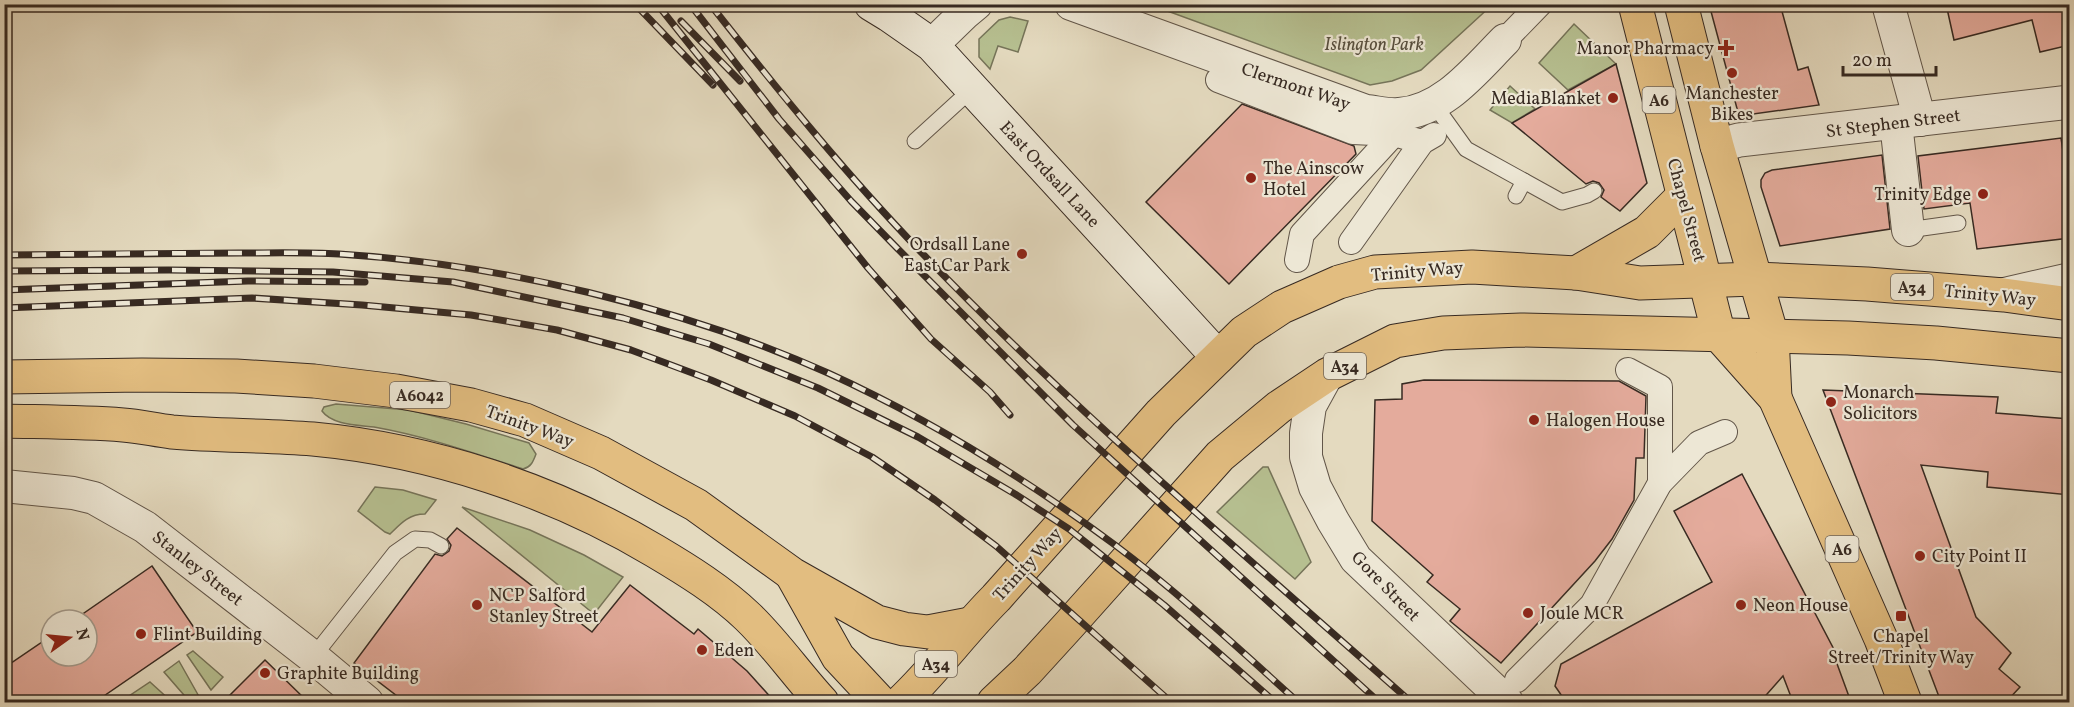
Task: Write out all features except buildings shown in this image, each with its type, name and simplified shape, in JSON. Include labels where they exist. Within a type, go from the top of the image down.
[{"type":"main road","name":"East Ordsall Lane","points":[[871,4],[932,45],[1218,357]]},
{"type":"main road","name":"Chapel Street","points":[[1635,4],[1719,335],[1775,398],[1881,639],[1905,702]]},
{"type":"main road","name":"Chapel Street","points":[[1681,4],[1717,146],[1772,336],[1775,398]]},
{"type":"main road","name":"St Stephen Street","points":[[1717,146],[1739,140],[2070,102]]},
{"type":"main road","points":[[1576,273],[1647,232],[1683,196]]},
{"type":"main road","name":"Trinity Way","points":[[901,702],[1161,413],[1244,332],[1282,307],[1339,282],[1375,272],[1472,267],[1576,273],[1640,283],[1755,279],[1867,284],[2004,295],[2070,304]]},
{"type":"main road","name":"A34","points":[[997,701],[1069,626],[1220,456],[1279,407],[1327,375],[1395,341],[1443,333],[1521,330],[1848,338],[1936,343],[2070,356]]},
{"type":"main road","name":"Trinity Way","points":[[4,377],[142,375],[292,380],[396,391],[471,405],[525,420],[601,453],[696,505],[792,574],[838,657],[880,702]]},
{"type":"main road","points":[[4,421],[123,425],[172,432],[313,439],[430,458],[468,470],[563,505],[622,531],[682,568],[748,617],[822,702]]},
{"type":"main road","points":[[792,574],[860,614],[884,625],[928,632],[970,624]]},
{"type":"street","points":[[932,45],[976,4]]},
{"type":"street","name":"Clermont Way","points":[[1071,4],[1366,111],[1400,114],[1433,103],[1456,88],[1504,40]]},
{"type":"street","points":[[1504,40],[1540,4]]},
{"type":"street","points":[[1888,4],[1908,121],[1908,230]]},
{"type":"street","points":[[1218,80],[1353,132],[1429,138],[1351,242]]},
{"type":"street","points":[[1297,260],[1302,234],[1394,134]]},
{"type":"street","points":[[2004,295],[2070,279]]},
{"type":"street","points":[[1628,370],[1660,387],[1660,483]]},
{"type":"street","name":"Gore Street","points":[[1327,375],[1311,406],[1306,433],[1306,457],[1315,487],[1333,521],[1356,559],[1512,691]]},
{"type":"street","points":[[1512,691],[1592,606],[1660,483],[1699,443],[1725,432]]},
{"type":"street","name":"Stanley Street","points":[[4,486],[73,493],[94,498],[146,527],[367,702]]},
{"type":"lane","points":[[915,141],[972,89]]},
{"type":"lane","points":[[1433,103],[1466,149],[1524,181],[1563,202],[1594,191]]},
{"type":"lane","points":[[1516,196],[1524,181]]},
{"type":"lane","points":[[1908,230],[1958,224]]},
{"type":"lane","points":[[313,657],[395,553],[415,539],[430,540],[441,546]]},
{"type":"green space","name":"Islington Park","points":[[1492,4],[1421,70],[1392,81],[1370,85],[1151,5]]},
{"type":"green space","points":[[1010,17],[1028,21],[1018,52],[998,46],[990,69],[979,57],[979,39],[999,20]]},
{"type":"green space","points":[[1574,24],[1616,64],[1568,90],[1539,63]]},
{"type":"green space","points":[[1510,86],[1535,109],[1512,123],[1490,110]]},
{"type":"green space","points":[[336,404],[409,410],[466,424],[529,443],[536,454],[531,464],[523,469],[412,435],[339,422],[326,416],[322,411],[324,407]]},
{"type":"green space","points":[[1263,467],[1268,467],[1311,562],[1295,579],[1217,512]]},
{"type":"green space","points":[[375,487],[403,490],[436,500],[425,514],[410,517],[390,534],[358,511]]},
{"type":"green space","points":[[462,507],[530,530],[584,555],[623,577],[594,614]]},
{"type":"green space","points":[[193,651],[223,677],[211,690],[187,655]]},
{"type":"green space","points":[[179,661],[201,700],[199,702],[190,702],[164,672]]},
{"type":"green space","points":[[150,682],[172,702],[120,702]]},
{"type":"railway","points":[[635,4],[713,85]]},
{"type":"railway","points":[[657,4],[868,268],[931,339],[990,392],[1010,415]]},
{"type":"railway","points":[[690,4],[779,119],[851,201],[897,248],[1073,425],[1379,702]]},
{"type":"railway","points":[[710,4],[838,161],[920,251],[979,310],[1099,425],[1411,702]]},
{"type":"railway","points":[[681,21],[740,81]]},
{"type":"railway","points":[[4,255],[302,253],[400,259],[526,279],[651,309],[712,328],[771,349],[866,391],[940,430],[1012,474],[1139,563],[1298,702]]},
{"type":"railway","points":[[4,271],[333,272],[453,282],[623,318],[709,344],[818,388],[918,437],[1015,494],[1069,529],[1164,605],[1275,702]]},
{"type":"railway","points":[[4,290],[248,281],[365,282]]},
{"type":"railway","points":[[4,308],[252,298],[362,305],[471,315],[557,330],[631,350],[711,380],[795,416],[872,457],[935,500],[996,546],[1171,702]]},
{"type":"place","name":"Manor Pharmacy","points":[[1726,48]]},
{"type":"place","name":"Manchester Bikes","points":[[1732,73]]},
{"type":"place","name":"MediaBlanket","points":[[1613,98]]},
{"type":"place","name":"The Ainscow Hotel","points":[[1251,178]]},
{"type":"place","name":"Trinity Edge","points":[[1983,194]]},
{"type":"place","name":"Ordsall Lane East Car Park","points":[[1022,254]]},
{"type":"place","name":"Monarch Solicitors","points":[[1831,402]]},
{"type":"place","name":"Halogen House","points":[[1534,420]]},
{"type":"place","name":"City Point II","points":[[1920,556]]},
{"type":"place","name":"NCP Salford Stanley Street","points":[[477,605]]},
{"type":"place","name":"Neon House","points":[[1741,605]]},
{"type":"place","name":"Joule MCR","points":[[1528,613]]},
{"type":"place","name":"Chapel Street/Trinity Way","points":[[1901,616]]},
{"type":"place","name":"Flint Building","points":[[141,634]]},
{"type":"place","name":"Eden","points":[[702,650]]},
{"type":"place","name":"Graphite Building","points":[[265,673]]}]
